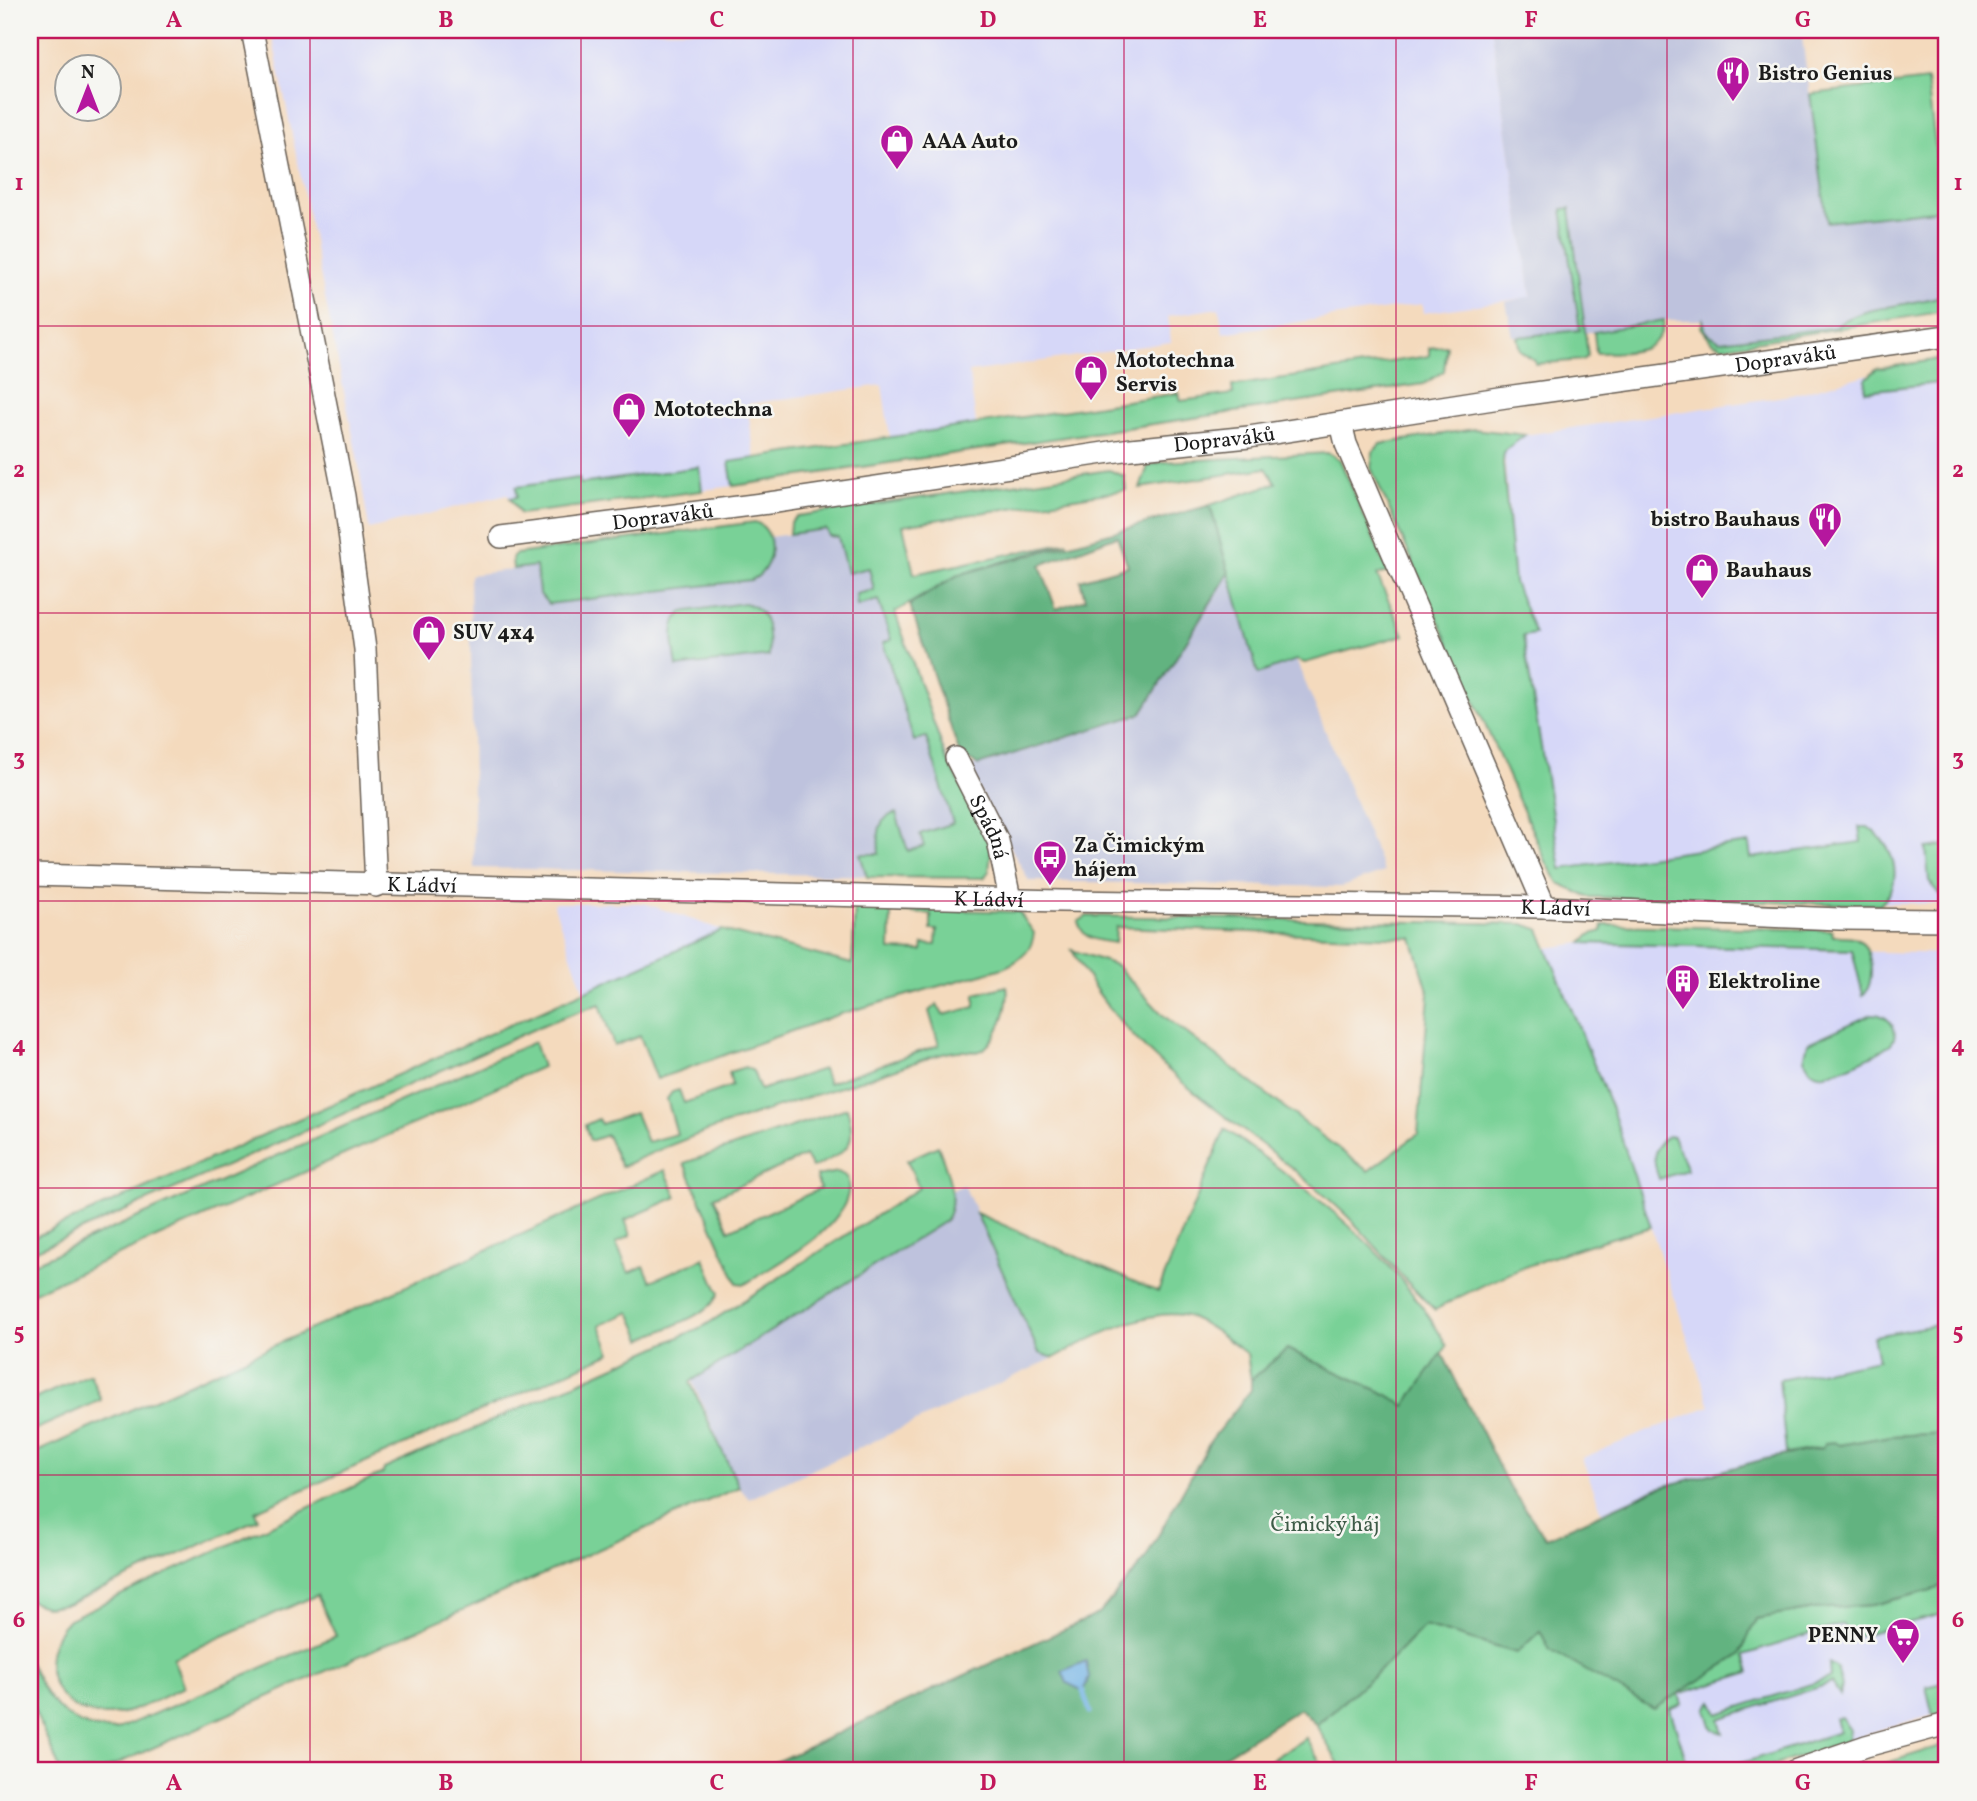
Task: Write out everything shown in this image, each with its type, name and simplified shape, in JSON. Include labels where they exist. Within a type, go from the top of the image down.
[{"type":"street","points":[[252,30],[344,496],[365,649],[376,886]]},
{"type":"street","name":"Dopraváků","points":[[501,537],[1341,423],[1947,336]]},
{"type":"street","points":[[1341,423],[1346,444],[1409,594],[1545,907]]},
{"type":"street","name":"Spádná","points":[[957,758],[998,841],[1010,899]]},
{"type":"street","name":"K Ládví","points":[[30,875],[376,886],[1545,907],[1840,919],[1947,920]]},
{"type":"street","points":[[1794,1771],[1866,1745],[1947,1724]]},
{"type":"shaded area","points":[[271,30],[1492,30],[1531,297],[1423,313],[1422,304],[1223,333],[1219,308],[1168,316],[1171,342],[969,372],[976,424],[890,437],[882,385],[747,404],[755,458],[729,463],[733,486],[520,514],[507,494],[369,529],[358,461]]},
{"type":"shaded area","points":[[1492,30],[1801,30],[1827,222],[1947,209],[1947,294],[1836,327],[1720,341],[1706,332],[1703,320],[1664,320],[1594,332],[1513,336],[1506,302],[1531,296]]},
{"type":"shaded area","points":[[1940,359],[1947,361],[1947,904],[1587,897],[1561,869],[1514,582],[1504,451],[1525,435],[1792,395],[1870,374],[1876,369]]},
{"type":"shaded area","points":[[862,525],[989,871],[984,878],[474,868],[470,575]]},
{"type":"shaded area","points":[[1229,573],[1257,673],[1296,660],[1384,872],[1341,887],[1029,881],[967,768],[1141,714]]},
{"type":"shaded area","points":[[553,903],[644,903],[722,930],[584,992]]},
{"type":"shaded area","points":[[1582,943],[1947,954],[1947,1323],[1873,1336],[1878,1360],[1779,1380],[1786,1454],[1658,1488],[1602,1512],[1582,1458],[1710,1406],[1612,1109],[1547,948]]},
{"type":"shaded area","points":[[964,1185],[1039,1353],[1054,1358],[749,1499],[739,1487],[689,1374],[954,1189]]},
{"type":"shaded area","points":[[1947,1586],[1947,1712],[1888,1727],[1757,1771],[1682,1771],[1670,1708],[1682,1704],[1680,1693],[1740,1655],[1756,1619],[1873,1605]]},
{"type":"green space","points":[[1927,80],[1943,209],[1827,222],[1810,94]]},
{"type":"green space","points":[[1570,208],[1588,356],[1583,360],[1535,364],[1535,361],[1520,350],[1517,337],[1580,330],[1562,209]]},
{"type":"green space","points":[[1947,294],[1946,311],[1723,347],[1712,342],[1701,327],[1703,320],[1706,332],[1720,341],[1836,327],[1858,314]]},
{"type":"green space","points":[[1664,320],[1656,341],[1648,346],[1629,352],[1596,353],[1594,332]]},
{"type":"green space","points":[[1447,346],[1444,371],[1424,384],[733,486],[729,462],[1179,393],[1181,401],[1233,394],[1232,386],[1429,356],[1429,348]]},
{"type":"green space","points":[[1940,359],[1947,361],[1947,382],[1865,391],[1866,379],[1876,369]]},
{"type":"green space","points":[[1474,429],[1525,435],[1504,451],[1503,463],[1514,582],[1535,634],[1523,636],[1561,869],[1749,843],[1751,858],[1861,842],[1859,827],[1868,827],[1884,843],[1894,864],[1893,885],[1880,905],[1587,897],[1559,883],[1547,864],[1371,468],[1373,452],[1380,444]]},
{"type":"green space","points":[[1329,453],[1340,460],[1388,572],[1377,575],[1404,635],[1305,663],[1296,660],[1258,674],[1211,509],[1207,506],[1276,483],[1266,468],[1140,488],[1148,466],[1162,462]]},
{"type":"green space","points":[[699,467],[702,491],[520,514],[510,498],[517,497],[516,487],[579,478],[580,484]]},
{"type":"green space","points":[[1109,470],[1124,476],[1126,490],[903,525],[914,574],[1068,542],[958,575],[895,612],[946,758],[992,843],[989,871],[984,878],[867,877],[860,854],[879,854],[880,829],[889,815],[896,813],[908,851],[924,846],[920,834],[953,823],[926,737],[914,741],[883,643],[891,640],[878,600],[857,606],[856,594],[874,590],[869,568],[847,573],[838,537],[829,536],[826,529],[789,534],[790,523],[797,516]]},
{"type":"green space","points":[[1207,506],[1211,509],[1229,573],[1141,714],[978,765],[960,755],[910,605],[958,575]],"holes":[[[1117,536],[1128,566],[1080,580],[1085,599],[1056,609],[1040,565]]]},
{"type":"green space","points":[[755,522],[768,534],[771,551],[764,569],[759,576],[751,580],[548,604],[539,593],[536,566],[513,569],[512,558],[516,554]]},
{"type":"green space","points":[[744,603],[753,606],[764,616],[768,631],[769,656],[677,667],[673,631],[682,612]]},
{"type":"green space","points":[[1947,845],[1947,902],[1929,881],[1926,848]]},
{"type":"green space","points":[[855,907],[1019,912],[1034,933],[1031,945],[1024,955],[1003,968],[837,1015],[657,1079],[640,1036],[614,1046],[600,1004],[550,1022],[30,1253],[30,1239],[722,930],[852,964]],"holes":[[[891,912],[931,914],[931,930],[937,930],[936,945],[923,944],[922,951],[890,950]]]},
{"type":"green space","points":[[1087,916],[1523,924],[1539,929],[1612,1109],[1651,1227],[1540,1261],[1487,1283],[1435,1310],[1344,1213],[1161,1063],[1128,1030],[1098,993],[1072,950],[1116,965],[1164,1016],[1368,1171],[1418,1134],[1429,994],[1412,938],[1116,927],[1115,943],[1092,938],[1084,933],[1078,922]]},
{"type":"green space","points":[[1603,925],[1832,930],[1833,936],[1851,936],[1862,942],[1871,965],[1870,983],[1863,995],[1852,950],[1582,943],[1589,935],[1602,931]]},
{"type":"green space","points":[[1007,986],[1003,1019],[995,1036],[981,1051],[944,1053],[724,1125],[621,1167],[607,1135],[590,1141],[585,1125],[598,1119],[601,1124],[635,1113],[647,1142],[677,1134],[667,1099],[672,1092],[679,1090],[684,1103],[732,1086],[729,1072],[745,1067],[753,1071],[760,1090],[823,1069],[828,1083],[939,1045],[929,1011],[937,1004],[943,1015],[975,1007],[975,994]]},
{"type":"green space","points":[[1872,1014],[1884,1017],[1893,1026],[1894,1037],[1887,1047],[1848,1067],[1825,1074],[1815,1073],[1810,1069],[1804,1059],[1808,1043]]},
{"type":"green space","points":[[534,1042],[542,1067],[30,1294],[30,1265]]},
{"type":"green space","points":[[847,1108],[850,1141],[847,1147],[834,1157],[812,1168],[805,1156],[714,1197],[729,1230],[820,1189],[816,1176],[838,1172],[847,1177],[848,1194],[841,1210],[829,1226],[776,1266],[745,1284],[737,1283],[684,1163]]},
{"type":"green space","points":[[1225,1129],[1289,1176],[1348,1225],[1402,1281],[1426,1312],[1447,1346],[1405,1407],[1388,1395],[1287,1349],[1251,1380],[1247,1354],[1207,1325],[1177,1314],[1141,1319],[1084,1342],[1054,1358],[1039,1353],[976,1213],[1158,1292]]},
{"type":"green space","points":[[1668,1136],[1673,1137],[1687,1170],[1659,1179],[1654,1155],[1658,1145]]},
{"type":"green space","points":[[938,1146],[948,1174],[951,1194],[949,1213],[945,1221],[690,1382],[739,1487],[101,1771],[61,1771],[30,1701],[30,1663],[44,1690],[62,1712],[86,1725],[116,1730],[336,1636],[317,1595],[173,1658],[184,1687],[137,1709],[107,1715],[89,1713],[73,1706],[61,1696],[53,1682],[49,1667],[51,1651],[57,1635],[69,1619],[383,1473],[384,1469],[704,1326],[919,1188],[907,1160]]},
{"type":"green space","points":[[665,1170],[677,1197],[625,1220],[631,1235],[616,1243],[629,1273],[644,1266],[651,1281],[704,1258],[719,1293],[707,1308],[642,1339],[630,1312],[600,1325],[611,1353],[255,1511],[258,1519],[71,1603],[48,1607],[30,1601],[30,1455]]},
{"type":"green space","points":[[1947,1323],[1947,1433],[1891,1436],[1786,1454],[1779,1380],[1878,1360],[1873,1336]]},
{"type":"green space","name":"Čimický háj","points":[[1287,1349],[1388,1395],[1405,1406],[1442,1353],[1508,1485],[1546,1538],[1658,1488],[1765,1459],[1822,1448],[1825,1443],[1834,1442],[1839,1445],[1891,1436],[1947,1433],[1947,1586],[1873,1605],[1814,1609],[1756,1619],[1740,1655],[1654,1709],[1550,1650],[1540,1631],[1517,1653],[1424,1626],[1391,1660],[1316,1725],[1300,1708],[1200,1771],[756,1771],[1100,1613],[1144,1561],[1211,1440],[1251,1390],[1251,1380]]},
{"type":"green space","points":[[90,1374],[101,1400],[30,1432],[30,1401]]},
{"type":"green space","points":[[1947,1586],[1947,1613],[1849,1638],[1843,1624],[1744,1655],[1750,1672],[1679,1694],[1682,1704],[1670,1709],[1688,1766],[1701,1763],[1704,1771],[1343,1771],[1316,1725],[1391,1660],[1424,1626],[1516,1653],[1540,1631],[1654,1708],[1740,1655],[1756,1619],[1814,1609],[1873,1605]]},
{"type":"green space","points":[[1829,1663],[1837,1668],[1842,1686],[1840,1695],[1832,1683],[1719,1719],[1723,1733],[1712,1729],[1706,1709],[1712,1701],[1718,1714],[1830,1678]]},
{"type":"green space","points":[[1947,1682],[1947,1712],[1933,1715],[1926,1687]]},
{"type":"green space","points":[[1841,1717],[1850,1730],[1848,1741],[1757,1771],[1716,1771],[1839,1732],[1835,1718]]},
{"type":"green space","points":[[1306,1738],[1325,1771],[1253,1771]]},
{"type":"green space","points":[[1947,1744],[1947,1771],[1861,1771]]},
{"type":"water","points":[[1086,1661],[1089,1678],[1083,1691],[1067,1683],[1062,1671]]},
{"type":"waterway","points":[[1083,1691],[1090,1712]]},
{"type":"place","name":"Bistro Genius","points":[[1733,103]]},
{"type":"place","name":"AAA Auto","points":[[897,171]]},
{"type":"place","name":"Mototechna Servis","points":[[1091,402]]},
{"type":"place","name":"Mototechna","points":[[629,439]]},
{"type":"place","name":"bistro Bauhaus","points":[[1825,549]]},
{"type":"place","name":"Bauhaus","points":[[1702,600]]},
{"type":"place","name":"SUV 4x4","points":[[429,662]]},
{"type":"place","name":"Za Čimickým hájem","points":[[1050,887]]},
{"type":"place","name":"Elektroline","points":[[1683,1011]]},
{"type":"place","name":"PENNY","points":[[1903,1665]]}]
